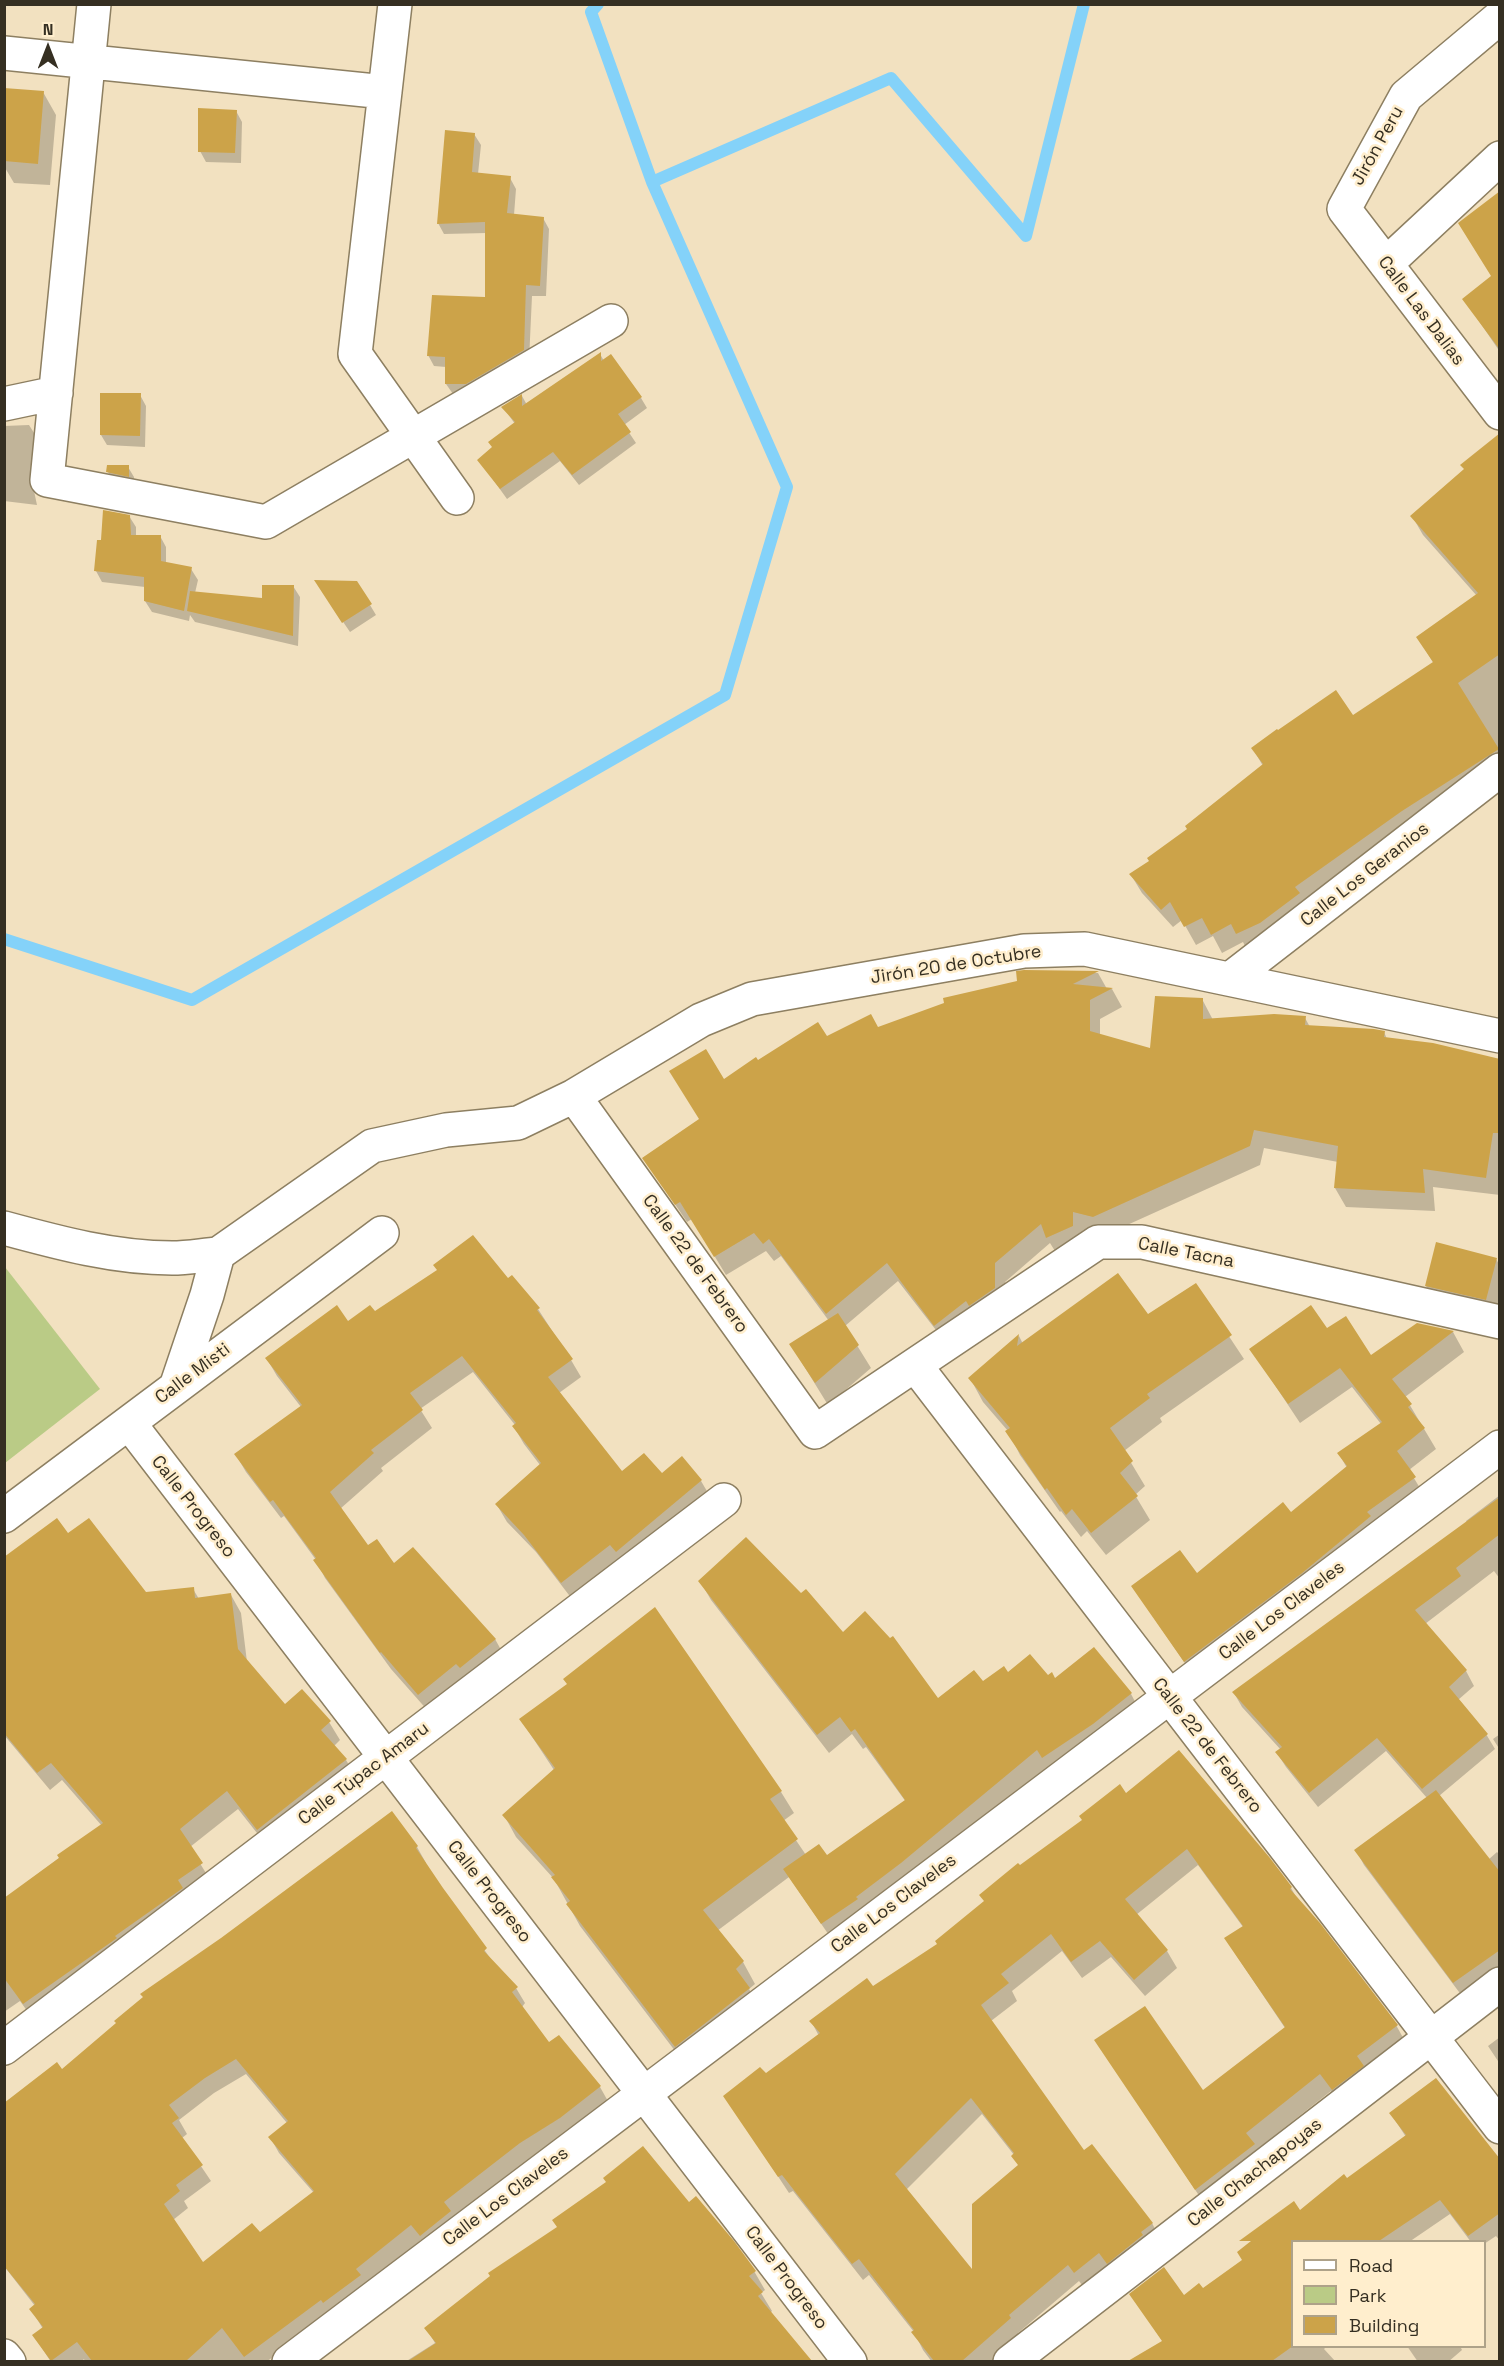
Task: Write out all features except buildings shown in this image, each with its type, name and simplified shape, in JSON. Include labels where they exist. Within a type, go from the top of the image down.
[{"type":"street","points":[[94,4],[47,480],[266,522],[611,321]]},
{"type":"street","points":[[395,4],[355,354],[457,498]]},
{"type":"street","name":"Jirón Peru","points":[[1344,208],[1406,96],[1500,17]]},
{"type":"street","points":[[4,53],[385,92]]},
{"type":"street","points":[[1386,264],[1500,158]]},
{"type":"street","name":"Calle Las Dalias","points":[[1344,208],[1496,401]]},
{"type":"street","points":[[4,404],[56,393]]},
{"type":"street","name":"Calle Los Geranios","points":[[1230,980],[1500,770]]},
{"type":"street","name":"Jirón 20 de Octubre","points":[[218,1254],[372,1146],[446,1130],[518,1123],[574,1096],[701,1020],[752,999],[1024,951],[1085,949],[1500,1036]]},
{"type":"street","name":"Calle 22 de Febrero","points":[[574,1096],[815,1432]]},
{"type":"street","points":[[4,1228],[56,1242],[121,1254],[172,1258],[218,1254],[207,1295],[176,1387]]},
{"type":"street","name":"Calle Misti","points":[[4,1516],[382,1233]]},
{"type":"street","name":"Calle Tacna","points":[[815,1432],[1098,1242],[1142,1242],[1500,1322]]},
{"type":"street","name":"Calle 22 de Febrero","points":[[915,1365],[1500,2127]]},
{"type":"street","name":"Calle Progreso","points":[[129,1423],[850,2361]]},
{"type":"street","name":"Calle Los Claveles","points":[[289,2361],[1500,1447]]},
{"type":"street","name":"Calle Túpac Amaru","points":[[4,2048],[724,1500]]},
{"type":"street","name":"Calle Chachapoyas","points":[[1010,2361],[1500,1984]]},
{"type":"street","points":[[4,2356],[9,2361]]},
{"type":"green space","points":[[5,1267],[100,1389],[4,1463]]},
{"type":"waterway","points":[[598,4],[591,12],[652,182]]},
{"type":"waterway","points":[[4,939],[192,1000],[725,695],[787,487],[652,182],[891,78],[1026,236],[1084,4]]}]
